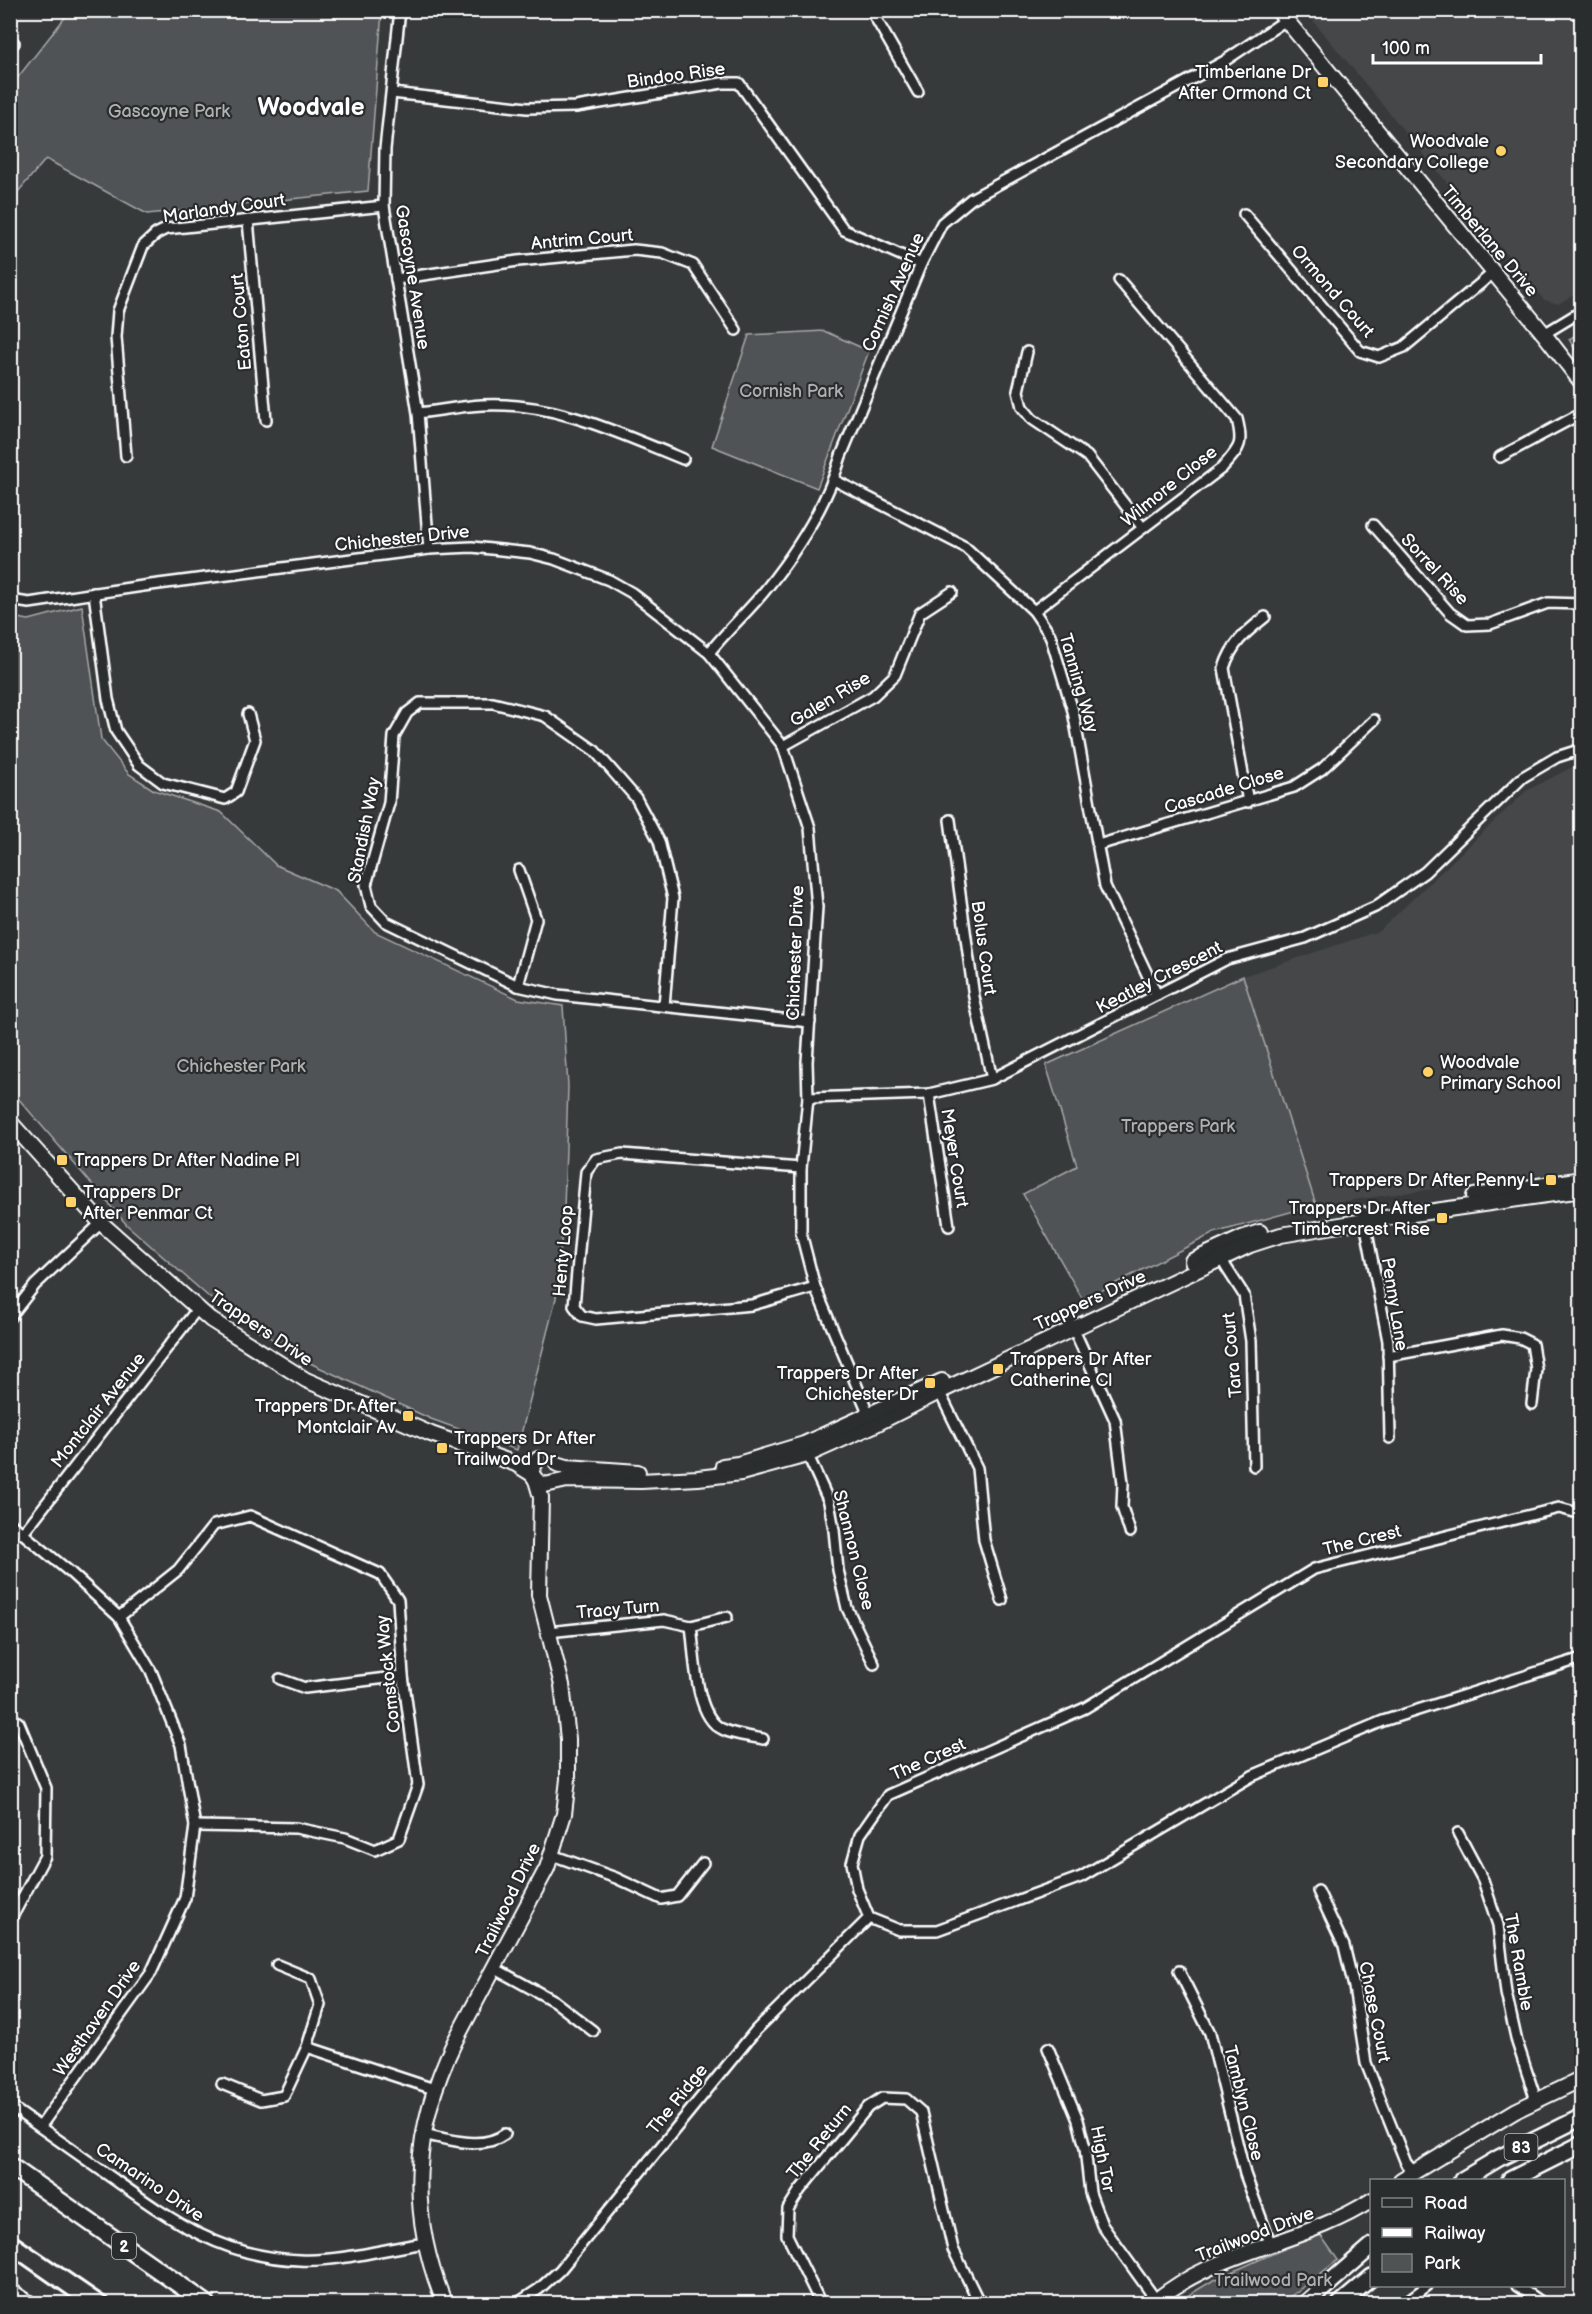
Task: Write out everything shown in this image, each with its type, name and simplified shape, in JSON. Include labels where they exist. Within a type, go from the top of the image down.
[{"type":"highway","name":"2","points":[[10,2166],[207,2304]]},
{"type":"highway","points":[[10,2292],[28,2304]]},
{"type":"main road","name":"Timberlane Drive","points":[[1282,15],[1544,334],[1581,383]]},
{"type":"main road","name":"Trappers Drive","points":[[10,1122],[101,1223],[211,1320],[306,1380],[431,1434],[516,1464],[543,1480],[698,1478],[741,1473],[806,1450],[1220,1253],[1242,1238],[1277,1227],[1581,1190]]},
{"type":"main road","name":"Trappers Drive","points":[[1364,1216],[1581,1179]]},
{"type":"main road","name":"Trappers Drive","points":[[557,1464],[567,1467],[635,1472],[697,1469],[738,1464],[806,1450]]},
{"type":"main road","points":[[516,1464],[538,1459],[548,1458],[557,1464],[558,1476],[543,1480],[532,1469],[538,1459]]},
{"type":"main road","name":"Trailwood Drive","points":[[445,2304],[425,2243],[418,2182],[422,2134],[434,2089],[455,2041],[552,1855],[564,1814],[568,1779],[568,1739],[562,1685],[539,1594],[543,1480]]},
{"type":"main road","points":[[1404,2179],[1536,2100],[1581,2079]]},
{"type":"main road","name":"83","points":[[1465,2179],[1499,2158],[1581,2117]]},
{"type":"main road","name":"83","points":[[1514,2179],[1581,2144]]},
{"type":"main road","name":"Trailwood Drive","points":[[1154,2302],[1218,2263],[1329,2224],[1370,2201]]},
{"type":"main road","points":[[1305,2304],[1370,2247]]},
{"type":"main road","points":[[1340,2304],[1370,2278]]},
{"type":"street","name":"Gascoyne Avenue","points":[[400,10],[386,149],[384,206],[418,413],[429,549]]},
{"type":"street","points":[[872,10],[918,92]]},
{"type":"street","name":"Cornish Avenue","points":[[709,653],[767,588],[806,532],[834,480],[841,456],[921,264],[942,223],[971,200],[1223,62],[1282,15]]},
{"type":"street","name":"Bindoo Rise","points":[[392,93],[527,108],[576,107],[722,83],[739,83],[844,230],[921,264]]},
{"type":"street","name":"Marlandy Court","points":[[126,456],[117,322],[127,286],[143,246],[156,234],[166,230],[384,206]]},
{"type":"street","name":"Ormond Court","points":[[1244,214],[1360,351],[1379,357],[1404,347],[1493,273]]},
{"type":"street","name":"Eaton Court","points":[[248,220],[266,420]]},
{"type":"street","name":"Antrim Court","points":[[396,279],[529,260],[634,250],[662,253],[693,265],[736,330]]},
{"type":"street","name":"Wilmore Close","points":[[1034,611],[1222,468],[1240,446],[1241,436],[1237,419],[1119,280]]},
{"type":"street","points":[[1544,334],[1581,311]]},
{"type":"street","points":[[1027,352],[1017,391],[1022,407],[1032,419],[1087,456],[1143,528]]},
{"type":"street","points":[[418,413],[483,405],[524,406],[577,416],[682,459]]},
{"type":"street","points":[[1500,457],[1581,413]]},
{"type":"street","name":"Tanning Way","points":[[834,480],[965,547],[1034,611],[1050,635],[1073,711],[1105,886],[1157,995]]},
{"type":"street","name":"Sorrel Rise","points":[[1373,525],[1450,613],[1467,625],[1490,624],[1548,603],[1581,604]]},
{"type":"street","name":"Chichester Drive","points":[[10,600],[29,603],[429,549],[472,547],[505,549],[554,559],[587,570],[632,593],[709,653],[783,746],[810,828],[817,907],[808,1098],[801,1168],[801,1233],[815,1287],[871,1419]]},
{"type":"street","name":"Galen Rise","points":[[783,746],[873,696],[895,675],[920,613],[952,592]]},
{"type":"street","points":[[94,593],[108,699],[116,731],[139,765],[163,783],[225,799],[236,792],[255,740],[248,714]]},
{"type":"street","points":[[1248,802],[1224,668],[1229,653],[1241,637],[1265,617]]},
{"type":"street","name":"Standish Way","points":[[664,1006],[673,898],[659,841],[636,798],[595,752],[545,716],[493,703],[420,703],[407,713],[394,736],[389,803],[366,885],[371,906],[386,922],[518,986],[558,995],[810,1022]]},
{"type":"street","name":"Cascade Close","points":[[1098,845],[1294,787],[1322,769],[1374,720]]},
{"type":"street","name":"Keatley Crescent","points":[[808,1098],[929,1094],[992,1079],[1227,959],[1305,938],[1376,907],[1425,872],[1523,777],[1557,757],[1581,749]]},
{"type":"street","name":"Bolus Court","points":[[950,820],[974,997],[992,1079]]},
{"type":"street","points":[[518,986],[536,920],[519,870]]},
{"type":"street","name":"Meyer Court","points":[[929,1094],[949,1226]]},
{"type":"street","name":"Henty Loop","points":[[801,1168],[622,1154],[596,1160],[586,1172],[574,1306],[582,1316],[597,1319],[752,1305],[815,1287]]},
{"type":"street","name":"Penny Lane","points":[[1364,1216],[1388,1341],[1390,1438]]},
{"type":"street","points":[[10,1317],[35,1285],[101,1223]]},
{"type":"street","name":"Tara Court","points":[[1220,1253],[1244,1295],[1251,1341],[1254,1466]]},
{"type":"street","name":"Montclair Avenue","points":[[24,1532],[198,1308]]},
{"type":"street","points":[[1072,1324],[1115,1420],[1123,1483],[1122,1507],[1130,1532]]},
{"type":"street","points":[[1388,1356],[1502,1335],[1520,1338],[1532,1344],[1536,1369],[1532,1404]]},
{"type":"street","points":[[937,1388],[977,1468],[984,1540],[1002,1600]]},
{"type":"street","name":"Shannon Close","points":[[806,1450],[829,1502],[838,1570],[848,1608],[873,1664]]},
{"type":"street","name":"The Crest","points":[[869,1918],[857,1889],[852,1863],[860,1835],[888,1795],[1085,1708],[1314,1569],[1559,1508],[1581,1514]]},
{"type":"street","name":"Comstock Way","points":[[119,1617],[178,1570],[214,1525],[250,1516],[380,1574],[398,1600],[403,1676],[418,1785],[399,1839],[375,1850],[345,1838],[296,1828],[195,1826]]},
{"type":"street","name":"Westhaven Drive","points":[[10,1523],[24,1532],[119,1617],[151,1671],[181,1745],[195,1826],[185,1898],[151,1973],[40,2127]]},
{"type":"street","name":"Tracy Turn","points":[[548,1632],[664,1620],[691,1626],[727,1617]]},
{"type":"street","points":[[691,1626],[701,1703],[712,1722],[722,1729],[763,1738]]},
{"type":"street","points":[[869,1918],[899,1930],[937,1930],[947,1927],[1081,1877],[1252,1776],[1383,1721],[1581,1658]]},
{"type":"street","points":[[280,1679],[305,1688],[403,1676]]},
{"type":"street","points":[[10,1716],[19,1724],[46,1788],[45,1856],[10,1922]]},
{"type":"street","name":"The Ramble","points":[[1458,1833],[1483,1880],[1498,1925],[1506,1993],[1517,2042],[1536,2100]]},
{"type":"street","points":[[552,1855],[616,1878],[661,1899],[677,1896],[703,1863]]},
{"type":"street","name":"Chase Court","points":[[1318,1891],[1344,1946],[1354,1987],[1366,2063],[1406,2163],[1414,2172]]},
{"type":"street","name":"The Ridge","points":[[516,2304],[539,2289],[560,2270],[756,2030],[869,1918]]},
{"type":"street","points":[[222,2084],[261,2100],[284,2097],[307,2047],[320,2005],[311,1979],[277,1965]]},
{"type":"street","points":[[494,1968],[554,2001],[593,2031]]},
{"type":"street","name":"Tamblyn Close","points":[[1179,1971],[1210,2032],[1245,2174],[1271,2246]]},
{"type":"street","points":[[307,2047],[434,2089]]},
{"type":"street","name":"High Tor","points":[[1048,2048],[1078,2120],[1085,2148],[1090,2193],[1102,2225],[1154,2302]]},
{"type":"street","name":"The Return","points":[[821,2304],[787,2235],[788,2209],[800,2190],[868,2107],[882,2098],[906,2099],[921,2112],[953,2250],[980,2304]]},
{"type":"street","name":"Camarino Drive","points":[[10,2106],[169,2218],[193,2232],[231,2248],[275,2259],[314,2260],[425,2243]]},
{"type":"street","points":[[422,2134],[474,2143],[495,2142],[505,2134]]},
{"type":"street","points":[[1403,2304],[1426,2287]]},
{"type":"street","points":[[1518,2287],[1543,2304]]},
{"type":"shaded area","name":"Woodvale Secondary College","points":[[1305,11],[1581,11],[1581,291],[1558,304],[1544,300]]},
{"type":"shaded area","name":"Woodvale Primary School","points":[[1581,763],[1581,1169],[1316,1205],[1243,976],[1379,931],[1526,791]]},
{"type":"green space","name":"Gascoyne Park","points":[[70,11],[382,11],[368,191],[147,214],[46,159],[11,200],[11,86]]},
{"type":"green space","name":"Cornish Park","points":[[824,331],[869,351],[817,488],[712,446],[749,335]]},
{"type":"green space","points":[[1581,332],[1581,360],[1569,339]]},
{"type":"green space","name":"Chichester Park","points":[[82,606],[101,739],[129,774],[154,790],[221,812],[276,865],[336,891],[375,932],[518,999],[563,1006],[568,1086],[564,1209],[556,1298],[517,1450],[431,1419],[312,1364],[218,1305],[127,1225],[11,1090],[11,617],[29,620]]},
{"type":"green space","name":"Trappers Park","points":[[1243,976],[1316,1205],[1214,1233],[1083,1300],[1023,1194],[1077,1166],[1046,1065]]},
{"type":"green space","name":"Trailwood Park","points":[[1319,2233],[1338,2260],[1282,2303],[1174,2304],[1212,2281]]},
{"type":"railway","points":[[10,2232],[115,2304]]},
{"type":"railway","points":[[10,2255],[80,2304]]},
{"type":"place","name":"Timberlane Dr After Ormond Ct","points":[[1323,82]]},
{"type":"place","name":"Woodvale Secondary College","points":[[1501,151]]},
{"type":"place","name":"Woodvale Primary School","points":[[1428,1072]]},
{"type":"place","name":"Trappers Dr After Nadine Pl","points":[[62,1160]]},
{"type":"place","name":"Trappers Dr After Penny L","points":[[1551,1180]]},
{"type":"place","name":"Trappers Dr After Penmar Ct","points":[[71,1202]]},
{"type":"place","name":"Trappers Dr After Timbercrest Rise","points":[[1442,1218]]},
{"type":"place","name":"Trappers Dr After Catherine Cl","points":[[998,1369]]},
{"type":"place","name":"Trappers Dr After Chichester Dr","points":[[930,1383]]},
{"type":"place","name":"Trappers Dr After Montclair Av","points":[[408,1416]]},
{"type":"place","name":"Trappers Dr After Trailwood Dr","points":[[442,1448]]},
{"type":"district","name":"Woodvale","points":[[311,107]]}]
